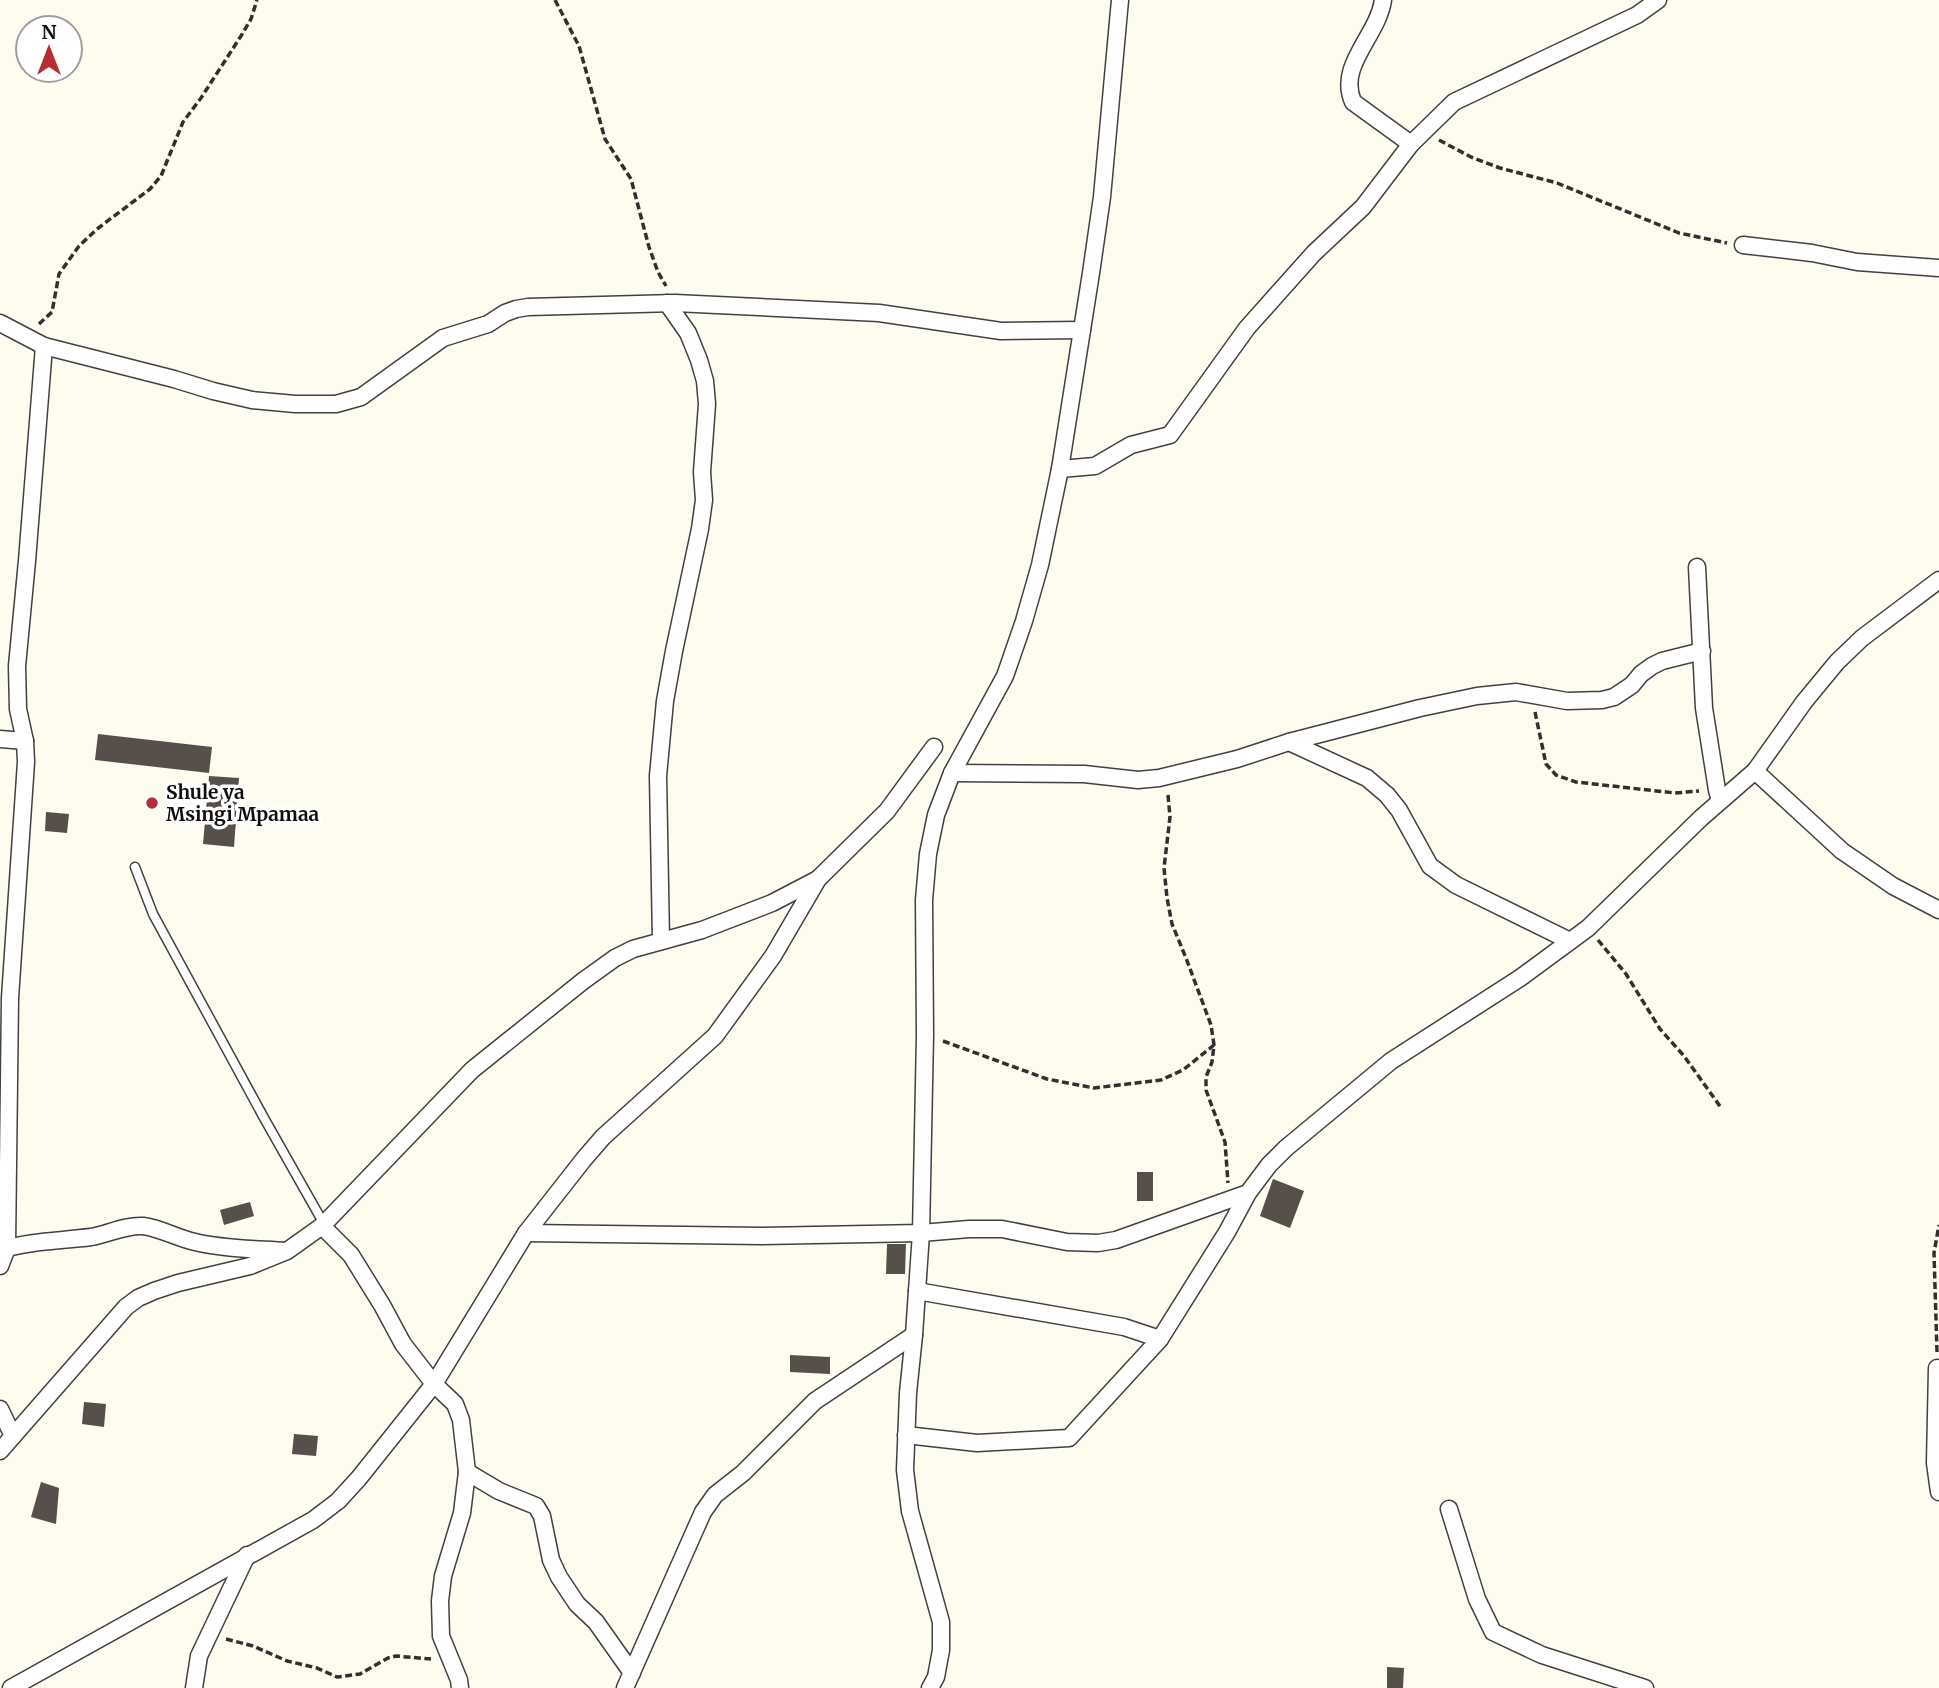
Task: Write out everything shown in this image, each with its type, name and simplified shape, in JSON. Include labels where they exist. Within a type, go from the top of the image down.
[{"type":"street","points":[[930,1688],[936,1677],[941,1650],[941,1622],[910,1511],[905,1470],[908,1393],[921,1233],[925,888],[928,854],[936,815],[953,773],[1005,676],[1040,565],[1060,469],[1102,197],[1120,0]]},
{"type":"street","points":[[1383,0],[1378,19],[1352,66],[1349,91],[1353,102],[1411,144]]},
{"type":"street","points":[[1060,469],[1095,466],[1132,445],[1170,435],[1247,328],[1314,253],[1363,207],[1411,144],[1454,102],[1637,15],[1658,0]]},
{"type":"street","points":[[1743,245],[1812,253],[1857,262],[1939,268]]},
{"type":"street","points":[[0,323],[44,346],[213,391],[252,400],[295,404],[336,404],[361,397],[443,338],[488,324],[516,309],[671,303],[879,313],[1001,331],[1082,330]]},
{"type":"street","points":[[661,941],[658,776],[665,701],[704,500],[702,472],[707,404],[705,381],[699,360],[671,303]]},
{"type":"street","points":[[0,1266],[4,1249],[10,998],[26,762],[25,741],[18,709],[17,666],[44,346]]},
{"type":"street","points":[[1697,567],[1704,708],[1718,795]]},
{"type":"street","points":[[906,1435],[976,1444],[1069,1438],[1160,1339],[1227,1232],[1248,1193],[1269,1165],[1301,1133],[1391,1061],[1520,978],[1588,928],[1718,795],[1755,771],[1804,702],[1837,662],[1862,639],[1939,580]]},
{"type":"street","points":[[953,773],[1084,774],[1138,780],[1159,778],[1455,700],[1516,692],[1567,701],[1602,700],[1614,697],[1632,685],[1641,674],[1662,661],[1702,651]]},
{"type":"street","points":[[0,738],[25,741]]},
{"type":"street","points":[[1289,742],[1367,778],[1387,795],[1399,810],[1430,866],[1455,885],[1570,941]]},
{"type":"street","points":[[11,1688],[313,1520],[338,1501],[434,1384],[526,1233],[603,1137],[715,1036],[773,957],[818,879],[887,811],[934,747]]},
{"type":"street","points":[[1755,771],[1842,851],[1893,886],[1939,910]]},
{"type":"street","points":[[0,1451],[126,1307],[138,1298],[178,1283],[250,1266],[287,1251],[323,1225],[472,1070],[615,958],[633,949],[702,930],[772,902],[818,879]]},
{"type":"street","points":[[526,1233],[762,1236],[1002,1229],[1067,1242],[1098,1243],[1116,1240],[1248,1193]]},
{"type":"street","points":[[323,1225],[351,1255],[403,1344],[434,1384],[455,1404],[461,1420],[467,1472],[462,1513],[443,1576],[439,1601],[441,1636],[460,1688]]},
{"type":"street","points":[[4,1249],[25,1243],[92,1237],[140,1226],[216,1246],[287,1251]]},
{"type":"street","points":[[917,1292],[1124,1327],[1160,1339]]},
{"type":"street","points":[[629,1680],[691,1539],[715,1495],[743,1473],[815,1401],[914,1335]]},
{"type":"street","points":[[1937,1368],[1935,1463],[1939,1492]]},
{"type":"street","points":[[0,1409],[13,1436]]},
{"type":"street","points":[[467,1472],[499,1491],[536,1506],[542,1516],[551,1560],[559,1577],[578,1604],[596,1622],[629,1680]]},
{"type":"street","points":[[1449,1509],[1477,1599],[1493,1632],[1542,1655],[1645,1688]]},
{"type":"street","points":[[194,1688],[199,1656],[247,1555]]},
{"type":"lane","points":[[135,867],[153,914],[323,1225]]},
{"type":"path","points":[[24,334],[52,312],[59,274],[79,246],[150,189],[161,176],[183,122],[241,36],[251,19],[257,0]]},
{"type":"path","points":[[555,0],[579,46],[605,139],[631,179],[658,272],[671,303]]},
{"type":"path","points":[[1424,133],[1471,157],[1500,168],[1557,183],[1679,233],[1743,245]]},
{"type":"path","points":[[1527,695],[1535,714],[1546,764],[1556,775],[1576,782],[1718,795]]},
{"type":"path","points":[[1159,778],[1168,795],[1170,817],[1164,868],[1172,924],[1211,1025],[1214,1045],[1212,1062],[1206,1077],[1206,1090],[1225,1142],[1229,1199]]},
{"type":"path","points":[[1588,928],[1626,974],[1660,1030],[1685,1056],[1721,1109]]},
{"type":"path","points":[[925,1035],[1046,1079],[1094,1088],[1161,1080],[1183,1070],[1214,1045]]},
{"type":"path","points":[[1937,1368],[1934,1253],[1939,1225]]},
{"type":"path","points":[[211,1635],[253,1646],[287,1661],[317,1668],[337,1677],[360,1674],[396,1656],[451,1661]]},
{"type":"building","points":[[98,734],[212,747],[209,773],[95,760]]},
{"type":"building","points":[[209,776],[239,778],[234,847],[203,844]]},
{"type":"building","points":[[46,812],[69,814],[67,833],[45,831]]},
{"type":"building","points":[[1137,1172],[1153,1172],[1153,1201],[1137,1201]]},
{"type":"building","points":[[1273,1179],[1304,1191],[1290,1228],[1260,1216]]},
{"type":"building","points":[[250,1202],[254,1216],[224,1225],[220,1210]]},
{"type":"building","points":[[887,1244],[906,1244],[905,1274],[886,1274]]},
{"type":"building","points":[[790,1355],[830,1357],[830,1374],[790,1372]]},
{"type":"building","points":[[84,1402],[106,1404],[104,1427],[82,1424]]},
{"type":"building","points":[[294,1434],[318,1436],[316,1456],[292,1454]]},
{"type":"building","points":[[41,1482],[59,1488],[56,1524],[31,1517]]},
{"type":"building","points":[[1387,1667],[1404,1668],[1403,1688],[1387,1688]]},
{"type":"place","name":"Shule ya Msingi Mpamaa","points":[[152,803]]}]
